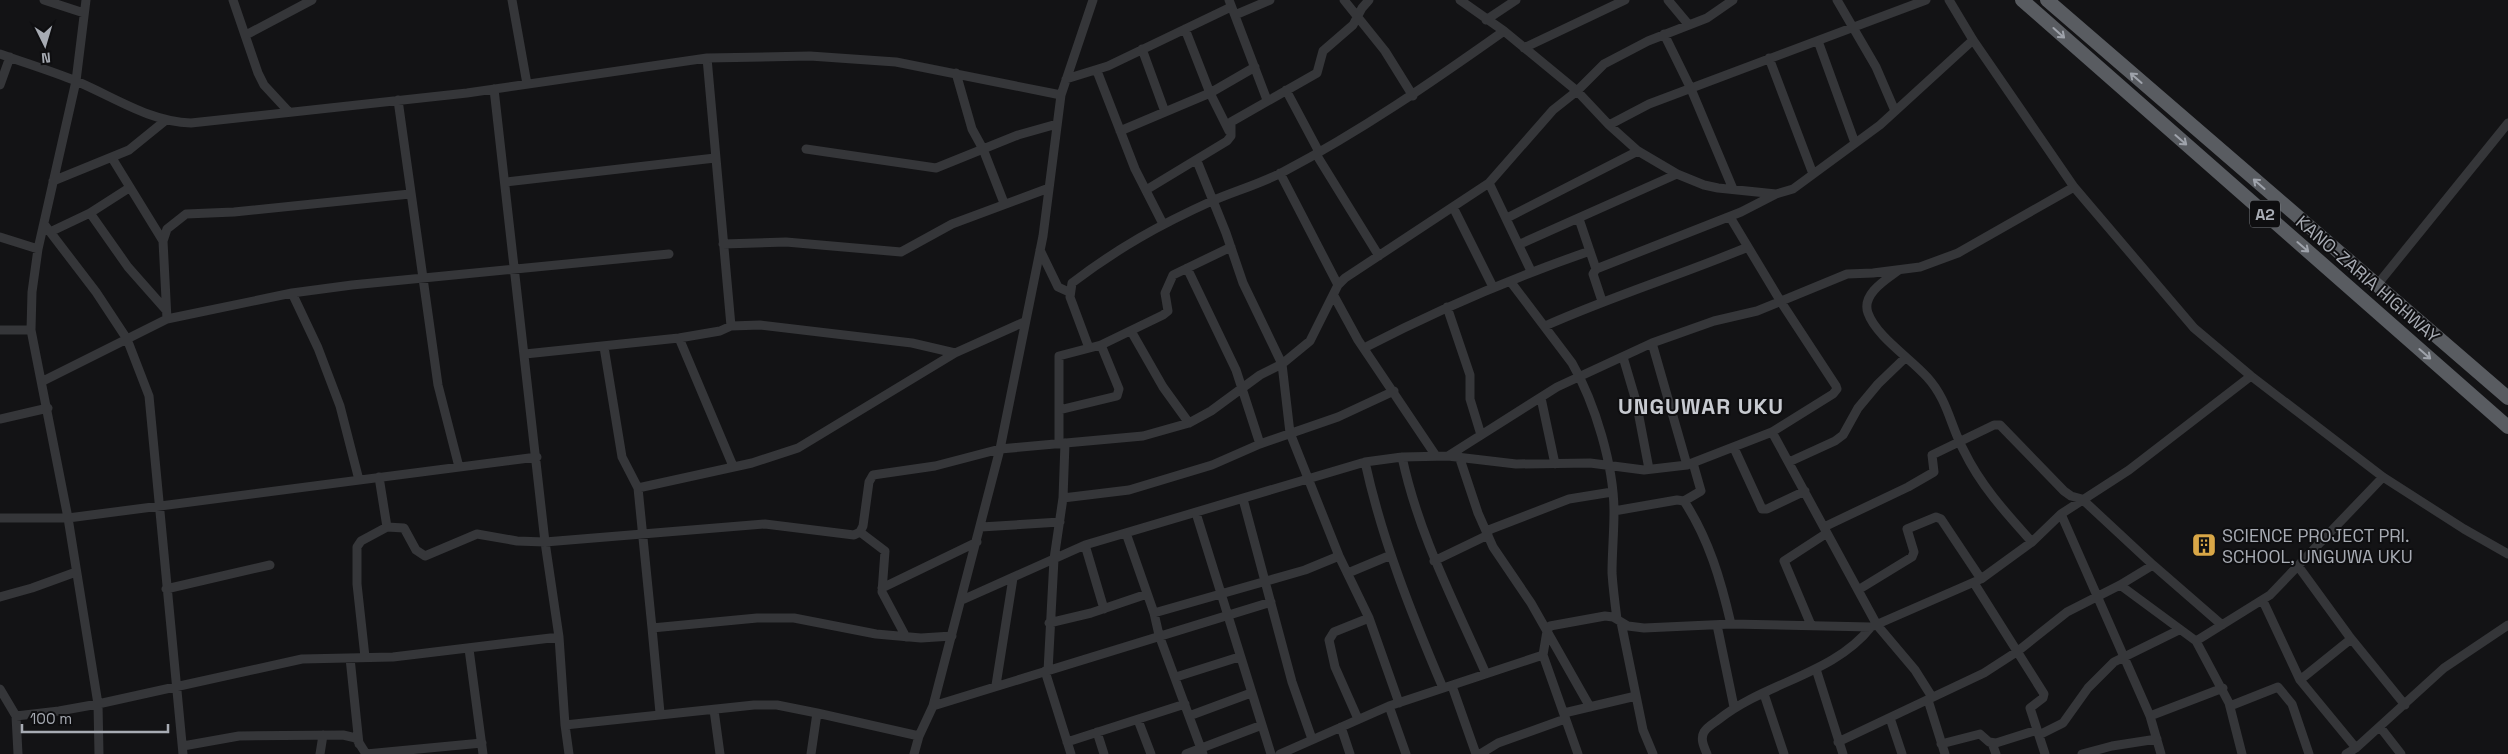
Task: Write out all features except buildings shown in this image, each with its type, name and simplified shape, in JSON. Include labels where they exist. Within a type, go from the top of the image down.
[{"type":"highway","name":"KANO-ZARIA HIGHWAY","points":[[2022,0],[2508,427]]},
{"type":"highway","name":"KANO-ZARIA HIGHWAY","points":[[2047,0],[2508,398]]},
{"type":"street","points":[[44,0],[84,13]]},
{"type":"street","points":[[86,0],[76,81],[38,249],[32,292],[31,330],[43,381],[68,518],[98,704],[99,754]]},
{"type":"street","points":[[233,0],[264,85],[289,112]]},
{"type":"street","points":[[246,34],[312,0]]},
{"type":"street","points":[[512,0],[527,84]]},
{"type":"street","points":[[914,754],[919,736],[933,706],[1000,449],[1040,250],[1061,95],[1094,0]]},
{"type":"street","points":[[1066,79],[1096,71],[1232,7],[1270,0]]},
{"type":"street","points":[[1344,0],[1385,51],[1413,96]]},
{"type":"street","points":[[1146,190],[1227,142],[1231,136],[1231,122],[1317,73],[1323,51],[1353,25],[1369,0]]},
{"type":"street","points":[[1460,0],[1504,31],[1577,91],[1609,125],[1638,151],[1677,174],[1704,185],[1776,194]]},
{"type":"street","points":[[1486,20],[1516,0]]},
{"type":"street","points":[[1524,48],[1625,0]]},
{"type":"street","points":[[1668,0],[1688,24]]},
{"type":"street","points":[[365,657],[357,584],[358,547],[361,541],[387,527],[404,528],[416,550],[425,556],[477,534],[517,541],[545,542],[765,524],[854,534],[860,532],[863,526],[869,482],[873,475],[935,466],[1000,449],[1143,436],[1189,422],[1211,411],[1242,387],[1282,364],[1310,341],[1338,285],[1344,278],[1489,183],[1553,110],[1612,59],[1664,34],[1707,18],[1733,0]]},
{"type":"street","points":[[1837,0],[1876,68],[1895,111]]},
{"type":"street","points":[[1609,125],[1649,104],[1926,0]]},
{"type":"street","points":[[1949,0],[1973,40],[2074,187],[2194,328],[2251,376],[2383,477],[2464,529],[2508,554]]},
{"type":"street","points":[[1232,7],[1268,100]]},
{"type":"street","points":[[1185,29],[1210,93],[1231,136]]},
{"type":"street","points":[[1089,348],[1070,292],[1072,283],[1100,261],[1125,244],[1163,224],[1213,200],[1280,173],[1318,153],[1413,96],[1504,31]]},
{"type":"street","points":[[1664,34],[1691,89],[1732,189]]},
{"type":"street","points":[[1596,269],[1730,216],[1776,194],[1793,189],[1895,111],[1973,40]]},
{"type":"street","points":[[1818,41],[1855,143]]},
{"type":"street","points":[[1142,49],[1166,112]]},
{"type":"street","points":[[0,54],[76,81],[166,120],[191,123],[494,89],[707,58],[810,56],[896,62],[1061,95]]},
{"type":"street","points":[[0,85],[10,57]]},
{"type":"street","points":[[707,58],[731,326]]},
{"type":"street","points":[[1769,58],[1813,174]]},
{"type":"street","points":[[1120,131],[1210,93],[1255,68]]},
{"type":"street","points":[[1096,71],[1135,169],[1163,224]]},
{"type":"street","points":[[956,74],[972,129],[984,149],[1004,203]]},
{"type":"street","points":[[494,89],[537,457],[545,542],[559,637],[569,754]]},
{"type":"street","points":[[1286,90],[1318,153],[1379,256]]},
{"type":"street","points":[[398,100],[438,385],[459,467]]},
{"type":"street","points":[[53,180],[112,158],[137,144],[166,120]]},
{"type":"street","points":[[2377,286],[2508,123]]},
{"type":"street","points":[[806,149],[936,168],[1018,135],[1057,124]]},
{"type":"street","points":[[1507,218],[1638,151]]},
{"type":"street","points":[[112,158],[163,241]]},
{"type":"street","points":[[505,182],[715,158]]},
{"type":"street","points":[[1196,161],[1213,200],[1243,283],[1282,364],[1290,433],[1339,556],[1369,618],[1399,703]]},
{"type":"street","points":[[1280,173],[1338,285]]},
{"type":"street","points":[[1520,244],[1677,174]]},
{"type":"street","points":[[1489,183],[1520,244],[1531,271]]},
{"type":"street","points":[[1448,456],[1557,387],[1581,378],[1652,343],[1684,330],[1757,311],[1847,274],[1920,267],[1958,253],[2074,187]]},
{"type":"street","points":[[50,232],[90,213],[129,188]]},
{"type":"street","points":[[723,244],[786,242],[901,252],[952,224],[1004,203],[1049,188]]},
{"type":"street","points":[[166,315],[163,241],[167,229],[186,214],[234,212],[410,194]]},
{"type":"street","points":[[1453,207],[1493,287]]},
{"type":"street","points":[[90,213],[166,315]]},
{"type":"street","points":[[962,600],[1084,546],[1364,462],[1402,457],[1459,456],[1516,464],[1585,463],[1649,469],[1690,464],[1772,432],[1833,394],[1836,389],[1730,216]]},
{"type":"street","points":[[1579,219],[1596,269],[1594,274],[1602,301]]},
{"type":"street","points":[[44,224],[96,292],[127,340],[149,396],[183,750],[239,736],[352,736],[363,752],[369,754],[482,743]]},
{"type":"street","points":[[0,237],[38,249]]},
{"type":"street","points":[[1071,754],[1046,671],[1054,558],[1063,498],[1059,410],[1059,356],[1101,345],[1168,313],[1165,293],[1168,282],[1173,275],[1231,247]]},
{"type":"street","points":[[1545,326],[1602,301],[1686,273],[1748,247]]},
{"type":"street","points":[[1040,250],[1058,287],[1070,292]]},
{"type":"street","points":[[1364,348],[1447,307],[1493,287],[1531,271],[1590,252]]},
{"type":"street","points":[[43,381],[127,340],[166,315],[292,293],[352,285],[669,254]]},
{"type":"street","points":[[1187,268],[1242,387],[1260,444]]},
{"type":"street","points":[[1900,269],[1871,293],[1867,312],[1881,332],[1927,377],[1944,400],[1959,441],[1973,469],[1990,496],[2032,542]]},
{"type":"street","points":[[1510,281],[1545,326],[1581,378],[1594,412],[1608,466],[1612,492],[1614,511],[1612,575],[1619,621],[1643,730],[1653,754]]},
{"type":"street","points":[[292,293],[318,348],[340,406],[359,480]]},
{"type":"street","points":[[1334,296],[1364,348],[1436,456]]},
{"type":"street","points":[[1447,307],[1470,374],[1470,399],[1482,435]]},
{"type":"street","points":[[638,488],[775,456],[798,448],[955,353],[1024,322]]},
{"type":"street","points":[[525,354],[679,338],[720,332],[731,326],[760,324],[912,343],[955,353]]},
{"type":"street","points":[[0,330],[31,330]]},
{"type":"street","points":[[1131,331],[1163,387],[1189,422]]},
{"type":"street","points":[[679,338],[733,466]]},
{"type":"street","points":[[1614,511],[1677,500],[1684,501],[1701,491],[1690,464],[1652,343]]},
{"type":"street","points":[[1059,410],[1117,396],[1119,389],[1101,345]]},
{"type":"street","points":[[604,347],[622,457],[638,488],[660,713]]},
{"type":"street","points":[[1624,357],[1636,401],[1649,469]]},
{"type":"street","points":[[1789,462],[1836,441],[1843,435],[1868,396],[1906,357]]},
{"type":"street","points":[[1707,754],[1702,740],[1705,730],[1734,707],[1816,669],[1856,643],[1874,626],[1977,581],[2032,542],[2060,514],[2129,470],[2251,376]]},
{"type":"street","points":[[1063,498],[1128,490],[1212,465],[1260,444],[1338,416],[1394,391]]},
{"type":"street","points":[[1541,398],[1554,464]]},
{"type":"street","points":[[0,419],[48,408]]},
{"type":"street","points":[[1811,625],[1784,560],[1825,530],[1934,472],[1935,468],[1930,456],[1994,425],[2000,425],[2064,491],[2082,499],[2152,565],[2222,625]]},
{"type":"street","points":[[1772,432],[1858,590],[1874,626],[1915,670],[1930,699],[1944,754]]},
{"type":"street","points":[[1734,448],[1762,509],[1767,509],[1805,491]]},
{"type":"street","points":[[1459,456],[1487,533],[1590,707]]},
{"type":"street","points":[[0,518],[68,518],[537,457]]},
{"type":"street","points":[[1402,457],[1410,493],[1434,561],[1486,674]]},
{"type":"street","points":[[1364,462],[1391,555],[1410,608],[1476,754]]},
{"type":"street","points":[[379,477],[387,527]]},
{"type":"street","points":[[2196,641],[2263,600],[2383,477]]},
{"type":"street","points":[[1434,561],[1487,533],[1569,499],[1612,492]]},
{"type":"street","points":[[1243,499],[1292,682],[1312,739]]},
{"type":"street","points":[[1684,501],[1713,556],[1730,624]]},
{"type":"street","points":[[1196,513],[1239,657],[1271,754]]},
{"type":"street","points":[[2060,514],[2150,716],[2161,754]]},
{"type":"street","points":[[1858,590],[1912,556],[1914,552],[1907,529],[1936,517],[1941,519],[2044,694],[2043,698],[2030,708],[2045,754]]},
{"type":"street","points":[[981,527],[1060,522]]},
{"type":"street","points":[[860,532],[885,551],[882,588],[884,596],[906,637]]},
{"type":"street","points":[[1126,533],[1154,614],[1158,635],[1176,677],[1202,751]]},
{"type":"street","points":[[882,588],[977,542]]},
{"type":"street","points":[[1084,546],[1104,609]]},
{"type":"street","points":[[1348,573],[1391,555]]},
{"type":"street","points":[[1154,614],[1220,593],[1266,582],[1339,556]]},
{"type":"street","points":[[166,588],[270,565]]},
{"type":"street","points":[[1838,742],[1984,673],[2018,651],[2067,612],[2120,585],[2152,565]]},
{"type":"street","points":[[2298,566],[2351,639],[2405,705]]},
{"type":"street","points":[[0,596],[32,588],[76,572]]},
{"type":"street","points":[[996,685],[1013,578]]},
{"type":"street","points":[[2120,585],[2196,641],[2230,706],[2242,754]]},
{"type":"street","points":[[1049,623],[1104,609],[1147,594]]},
{"type":"street","points":[[2263,600],[2300,680],[2356,750]]},
{"type":"street","points":[[933,706],[1158,635],[1271,602]]},
{"type":"street","points":[[1578,754],[1543,655],[1547,632],[1554,624],[1605,616],[1644,628],[1730,624],[1874,626]]},
{"type":"street","points":[[652,628],[758,618],[794,618],[876,634],[906,637],[952,636]]},
{"type":"street","points":[[1358,719],[1336,666],[1329,640],[1334,632],[1369,618]]},
{"type":"street","points":[[2346,754],[2356,750],[2444,668],[2508,624]]},
{"type":"street","points":[[1717,625],[1734,707]]},
{"type":"street","points":[[1992,743],[2038,732],[2063,723],[2100,673],[2124,656],[2180,630]]},
{"type":"street","points":[[16,716],[98,704],[177,685],[219,679],[302,659],[350,658],[469,649],[559,637]]},
{"type":"street","points":[[2300,680],[2351,639]]},
{"type":"street","points":[[469,649],[483,754]]},
{"type":"street","points":[[1280,754],[1301,750],[1312,739],[1389,706],[1543,655]]},
{"type":"street","points":[[1176,677],[1239,657]]},
{"type":"street","points":[[350,658],[359,744]]},
{"type":"street","points":[[1816,669],[1843,754]]},
{"type":"street","points":[[2230,706],[2278,687],[2292,704],[2309,754]]},
{"type":"street","points":[[2150,716],[2222,688]]},
{"type":"street","points":[[0,689],[16,716],[18,754]]},
{"type":"street","points":[[1189,716],[1251,693]]},
{"type":"street","points":[[1764,694],[1784,754]]},
{"type":"street","points":[[1480,754],[1498,743],[1565,716],[1590,707],[1636,696]]},
{"type":"street","points":[[1067,742],[1185,704]]},
{"type":"street","points":[[565,724],[660,713],[777,705],[919,736]]},
{"type":"street","points":[[1389,706],[1406,754]]},
{"type":"street","points":[[714,710],[720,754]]},
{"type":"street","points":[[811,754],[817,713]]},
{"type":"street","points":[[1890,718],[1902,754]]},
{"type":"street","points":[[1138,720],[1151,754]]},
{"type":"street","points":[[1186,754],[1202,751],[1262,725]]},
{"type":"street","points":[[1341,727],[1350,754]]},
{"type":"street","points":[[2380,727],[2401,754]]},
{"type":"street","points":[[1097,732],[1104,754]]},
{"type":"street","points":[[1941,744],[1980,734],[1992,743],[1996,754]]},
{"type":"street","points":[[320,754],[323,735]]},
{"type":"street","points":[[2082,754],[2112,746],[2158,739]]},
{"type":"street","points":[[1498,743],[1501,754]]},
{"type":"place","name":"SCIENCE PROJECT PRI. SCHOOL, UNGUWA UKU","points":[[2204,545]]},
{"type":"district","name":"UNGUWAR UKU","points":[[1701,406]]}]
